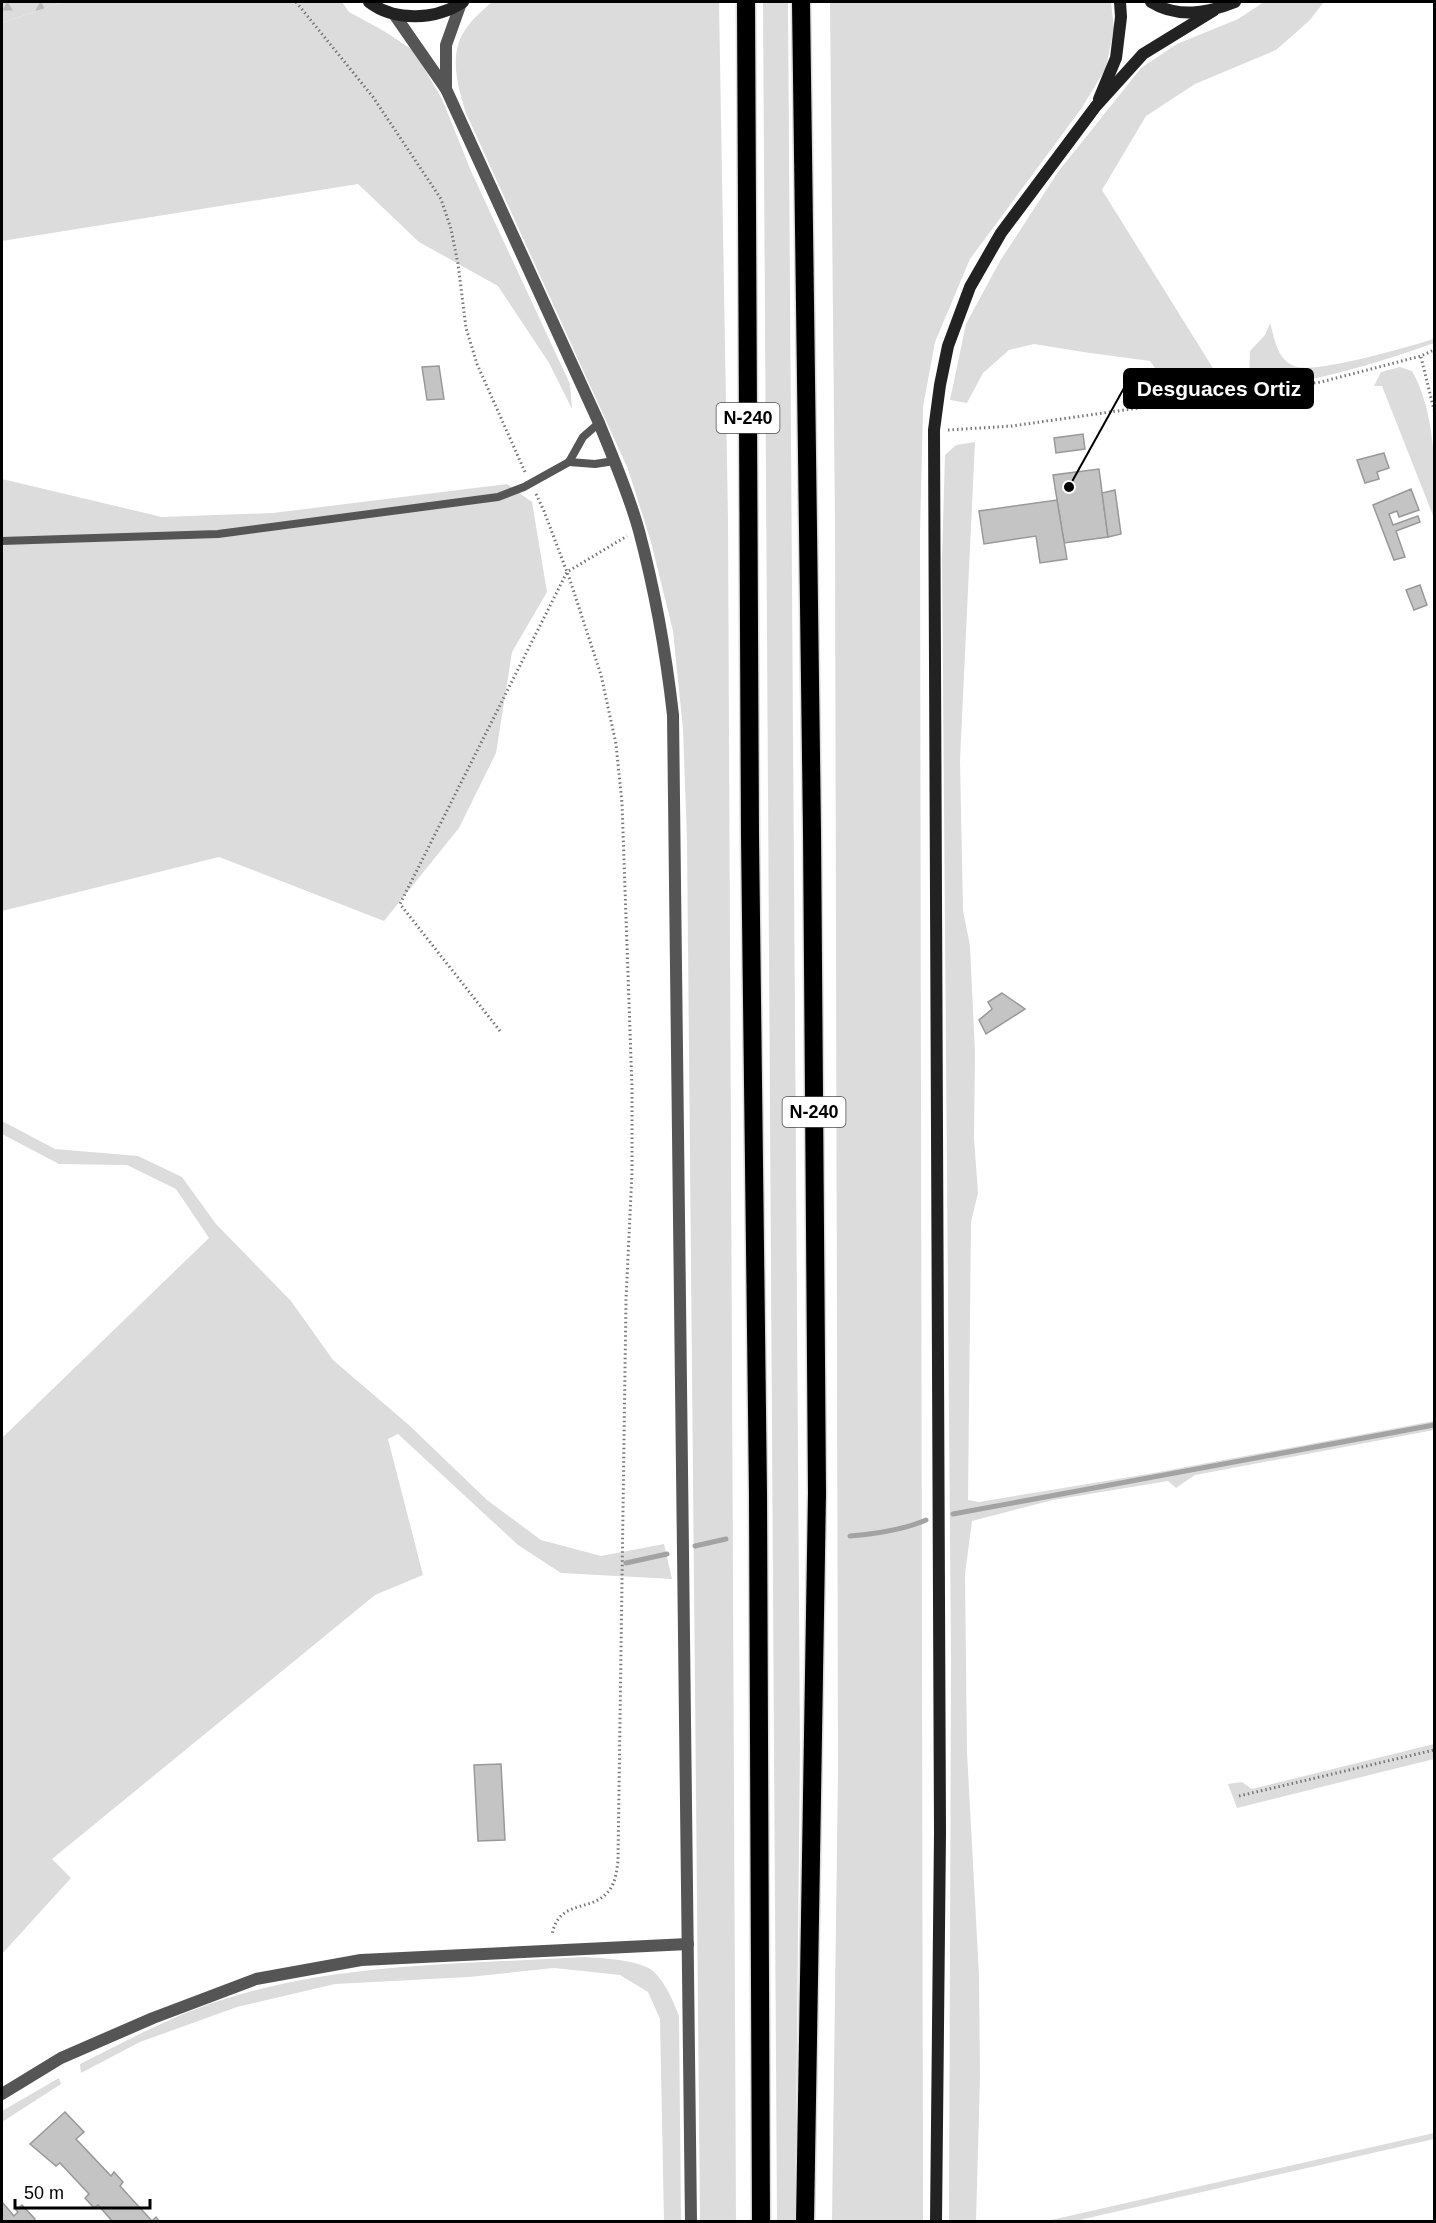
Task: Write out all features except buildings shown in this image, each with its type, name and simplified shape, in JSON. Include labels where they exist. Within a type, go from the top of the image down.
[{"type":"highway","points":[[736,2],[747,114]]},
{"type":"highway","name":"N-240","points":[[746,2],[750,834],[758,1494],[761,2222]]},
{"type":"highway","name":"N-240","points":[[801,2],[812,843],[817,1481],[805,2222]]},
{"type":"street","points":[[369,2],[394,14],[417,16],[440,13],[462,2]]},
{"type":"street","points":[[446,89],[446,45],[462,2]]},
{"type":"street","points":[[1096,106],[1116,57],[1121,17],[1120,2]]},
{"type":"street","points":[[1151,2],[1185,13],[1213,11]]},
{"type":"street","points":[[936,2222],[940,1833],[934,430],[940,385],[948,346],[970,287],[1001,233],[1096,106],[1143,54],[1213,11],[1235,2]]},
{"type":"street","points":[[394,14],[446,89],[599,423],[639,530],[665,649],[672,715],[691,2222]]},
{"type":"street","points":[[2,2094],[61,2058],[153,2018],[256,1979],[361,1960],[688,1944]]},
{"type":"lane","points":[[2,540],[218,534],[498,497],[569,462],[583,437],[599,423]]},
{"type":"lane","points":[[569,462],[595,464],[614,461]]},
{"type":"path","points":[[296,2],[373,97],[441,199],[451,230],[466,328],[477,364],[544,512],[567,572],[601,675],[616,744],[622,803],[630,1016],[632,1172],[626,1311],[618,1861],[613,1884],[607,1893],[592,1904],[568,1909],[557,1918],[552,1932],[550,1952]]},
{"type":"path","points":[[934,430],[1012,426],[1321,382],[1421,356],[1434,350]]},
{"type":"path","points":[[1421,356],[1434,410]]},
{"type":"path","points":[[500,1031],[400,904],[567,572],[639,530]]},
{"type":"path","points":[[1239,1796],[1434,1750]]},
{"type":"green space","points":[[2,2],[63,2],[2,23]]},
{"type":"green space","points":[[63,2],[342,2],[349,12],[414,51],[442,99],[471,171],[570,384],[572,409],[549,363],[498,286],[419,242],[358,184],[2,241],[2,23]]},
{"type":"green space","points":[[492,2],[719,2],[728,519],[736,2221],[700,2221],[687,840],[683,729],[673,631],[651,542],[628,469],[463,103],[456,71],[457,50],[468,26]]},
{"type":"green space","points":[[763,2],[788,2],[800,1749],[795,2222],[777,2221]]},
{"type":"green space","points":[[830,2],[1111,2],[1114,28],[1106,68],[1081,109],[970,259],[935,342],[923,407],[920,534],[923,2222],[832,2221],[838,1771],[835,527]]},
{"type":"green space","points":[[1264,2],[1324,2],[1309,21],[1276,50],[1195,84],[1146,116],[1102,190],[1216,373],[1228,383],[1249,378],[1250,351],[1265,335],[1270,323],[1277,348],[1283,358],[1294,366],[1305,368],[1341,363],[1434,339],[1434,343],[1367,365],[1298,382],[1169,399],[1166,384],[1150,361],[1034,344],[1009,350],[983,373],[967,403],[950,400],[966,324],[1000,261],[1058,172],[1141,68],[1177,44],[1238,19]]},
{"type":"green space","points":[[1400,367],[1412,371],[1426,405],[1434,461],[1434,518],[1382,386],[1374,386],[1381,372]]},
{"type":"green space","points":[[975,442],[960,760],[963,910],[970,946],[975,1053],[974,1138],[978,1193],[971,1222],[968,1500],[979,1502],[1148,1474],[1434,1421],[1434,1430],[1195,1475],[1176,1488],[1168,1481],[1053,1500],[972,1521],[965,1574],[967,1752],[979,1975],[980,2077],[976,2221],[949,2222],[951,1662],[942,559],[945,455],[956,445]]},
{"type":"green space","points":[[2,479],[162,517],[273,513],[507,484],[532,502],[547,592],[512,652],[496,753],[459,828],[384,921],[219,857],[2,911]]},
{"type":"green space","points":[[2,1121],[55,1149],[138,1156],[182,1177],[216,1224],[291,1301],[333,1360],[410,1426],[487,1500],[541,1540],[601,1556],[664,1544],[672,1579],[561,1573],[518,1545],[398,1434],[388,1439],[423,1575],[375,1595],[52,1859],[71,1878],[2,1954],[2,1438],[209,1238],[176,1189],[127,1165],[59,1164],[2,1134]]},
{"type":"green space","points":[[1434,1744],[1434,1759],[1237,1808],[1228,1784],[1242,1782],[1252,1789]]},
{"type":"green space","points":[[584,1957],[620,1960],[647,1967],[662,1981],[679,2016],[681,2221],[664,2221],[660,2019],[648,1992],[620,1975],[554,1968],[469,1977],[335,1984],[237,2007],[140,2042],[81,2073],[80,2064],[139,2034],[199,2008],[245,1993],[293,1982],[389,1968]]},
{"type":"green space","points":[[59,2078],[61,2084],[2,2122],[2,2111]]},
{"type":"green space","points":[[1434,2133],[1434,2139],[1075,2221],[1047,2221]]},
{"type":"waterway","points":[[953,1514],[1434,1425]]},
{"type":"waterway","points":[[850,1536],[889,1531],[926,1520]]},
{"type":"waterway","points":[[695,1546],[726,1539]]},
{"type":"waterway","points":[[626,1563],[667,1554]]},
{"type":"place","name":"Desguaces Ortiz","points":[[1069,487]]}]
